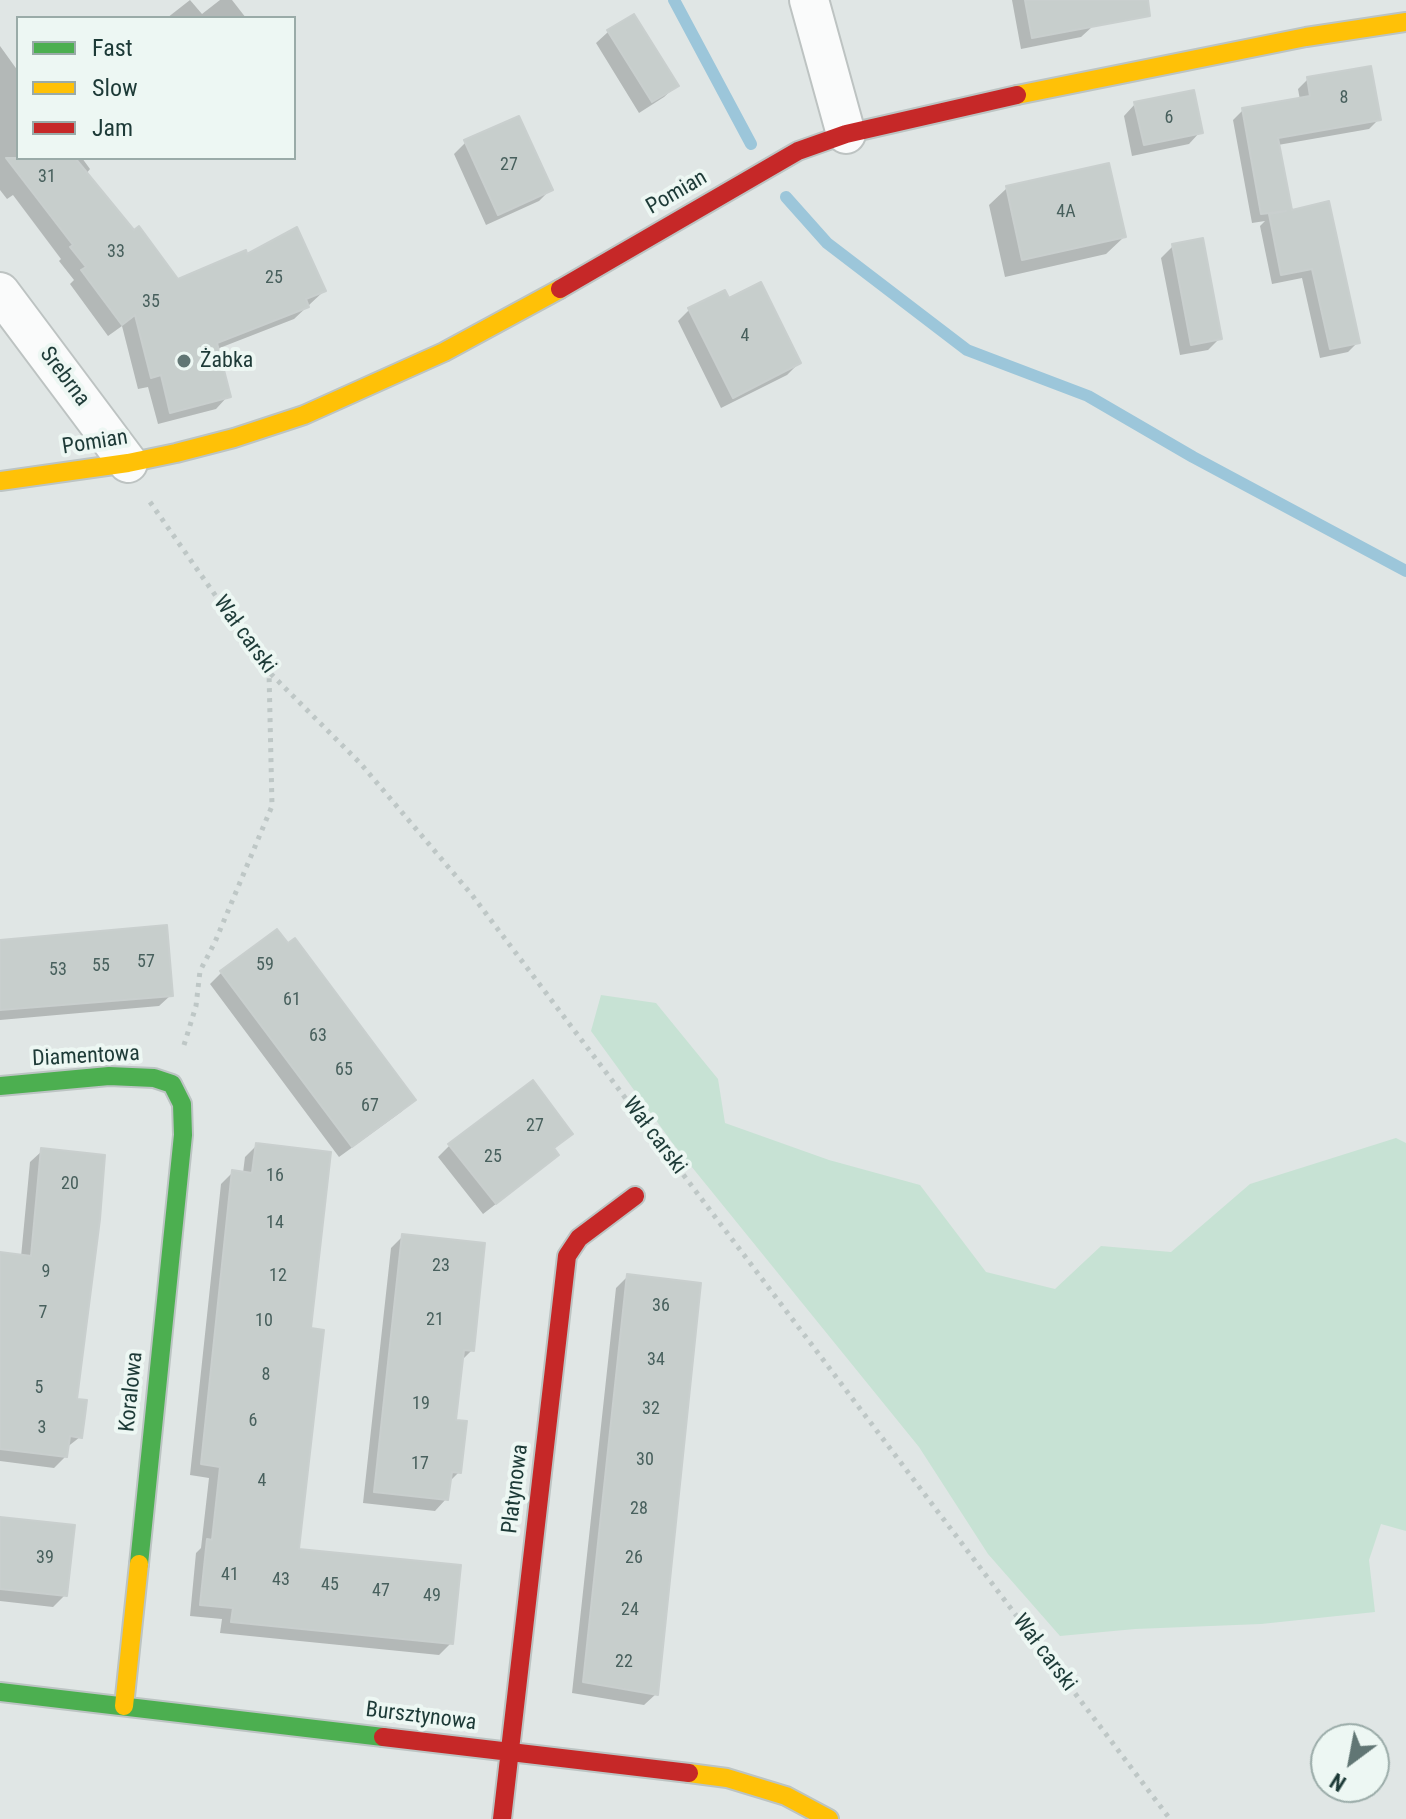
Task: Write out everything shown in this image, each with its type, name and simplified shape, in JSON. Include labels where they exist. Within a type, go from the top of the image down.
[{"type":"street","points":[[809,0],[846,134]]},
{"type":"street","name":"Pomian","points":[[0,481],[128,463],[268,428],[373,386],[540,301],[798,151],[846,134],[1166,64],[1306,37],[1406,22]]},
{"type":"street","name":"Srebrna","points":[[0,292],[128,463]]},
{"type":"street","name":"Diamentowa","points":[[0,1086],[109,1076],[154,1078],[172,1084]]},
{"type":"street","name":"Koralowa","points":[[124,1706],[183,1135],[182,1104],[172,1084]]},
{"type":"street","name":"Platynowa","points":[[502,1819],[567,1256],[579,1238],[635,1196]]},
{"type":"street","name":"Bursztynowa","points":[[0,1692],[727,1778],[786,1796],[829,1819]]},
{"type":"path","name":"Wał carski","points":[[128,463],[136,481],[269,672],[361,764],[472,895],[1170,1819]]},
{"type":"path","points":[[172,1084],[196,1006],[200,971],[272,806],[269,672]]},
{"type":"green space","points":[[601,995],[656,1003],[718,1079],[725,1123],[829,1160],[920,1185],[986,1272],[1055,1289],[1101,1246],[1171,1252],[1250,1184],[1396,1138],[1406,1143],[1406,1531],[1381,1524],[1369,1560],[1375,1612],[1261,1624],[1135,1629],[1060,1636],[988,1554],[919,1447],[674,1145],[591,1031]]},
{"type":"building","points":[[1025,0],[1148,0],[1150,16],[1032,38]]},
{"type":"building","points":[[634,14],[679,86],[652,102],[607,30]]},
{"type":"building","points":[[1371,66],[1381,120],[1278,138],[1292,210],[1329,201],[1360,343],[1330,349],[1312,269],[1281,275],[1269,214],[1286,211],[1261,214],[1242,108],[1310,96],[1307,77]]},
{"type":"building","points":[[1194,90],[1203,133],[1144,145],[1134,102]]},
{"type":"building","points":[[519,116],[553,190],[498,215],[464,140]]},
{"type":"building","points":[[6,158],[77,160],[134,230],[139,226],[178,279],[246,250],[247,254],[297,227],[326,291],[306,299],[309,307],[217,343],[231,397],[170,413],[161,375],[151,378],[135,315],[122,325],[81,270],[86,267],[70,247],[73,245]]},
{"type":"building","points":[[1109,163],[1126,237],[1022,260],[1006,186]]},
{"type":"building","points":[[1203,238],[1222,339],[1191,345],[1172,244]]},
{"type":"building","points":[[761,282],[801,363],[733,398],[688,308],[725,290],[729,298]]},
{"type":"building","points":[[167,925],[173,996],[0,1010],[0,940]]},
{"type":"building","points":[[277,929],[288,943],[295,938],[416,1100],[352,1147],[220,971]]},
{"type":"building","points":[[533,1080],[573,1134],[554,1148],[559,1155],[496,1204],[448,1144]]},
{"type":"building","points":[[256,1143],[331,1152],[311,1328],[324,1330],[299,1549],[461,1565],[453,1644],[231,1622],[233,1608],[200,1605],[207,1539],[212,1540],[220,1467],[201,1464],[232,1170],[252,1173]]},
{"type":"building","points":[[41,1148],[105,1155],[77,1399],[87,1400],[85,1416],[82,1438],[70,1436],[67,1457],[0,1449],[0,1252],[31,1256]]},
{"type":"building","points":[[402,1234],[485,1243],[474,1351],[464,1350],[456,1420],[467,1421],[461,1473],[452,1472],[448,1500],[374,1492]]},
{"type":"building","points":[[627,1274],[701,1283],[658,1695],[583,1682]]},
{"type":"building","points":[[0,1517],[75,1525],[67,1596],[0,1589]]},
{"type":"waterway","points":[[674,0],[751,144]]},
{"type":"waterway","points":[[786,197],[827,243],[967,350],[1088,396],[1193,457],[1406,571]]},
{"type":"traffic: fast","points":[[0,1086],[109,1076],[154,1078],[172,1084],[182,1104],[183,1135],[139,1564]]},
{"type":"traffic: fast","points":[[0,1692],[383,1737]]},
{"type":"traffic: slow","points":[[1017,95],[1306,37],[1406,22]]},
{"type":"traffic: slow","points":[[0,481],[176,453],[304,415],[444,352],[560,289]]},
{"type":"traffic: slow","points":[[124,1706],[139,1564]]},
{"type":"traffic: slow","points":[[689,1773],[727,1778],[786,1796],[829,1819]]},
{"type":"traffic: jam","points":[[560,289],[798,151],[846,134],[1017,95]]},
{"type":"traffic: jam","points":[[502,1819],[567,1256],[579,1238],[635,1196]]},
{"type":"traffic: jam","points":[[383,1737],[689,1773]]},
{"type":"place","name":"Żabka","points":[[184,361]]}]
